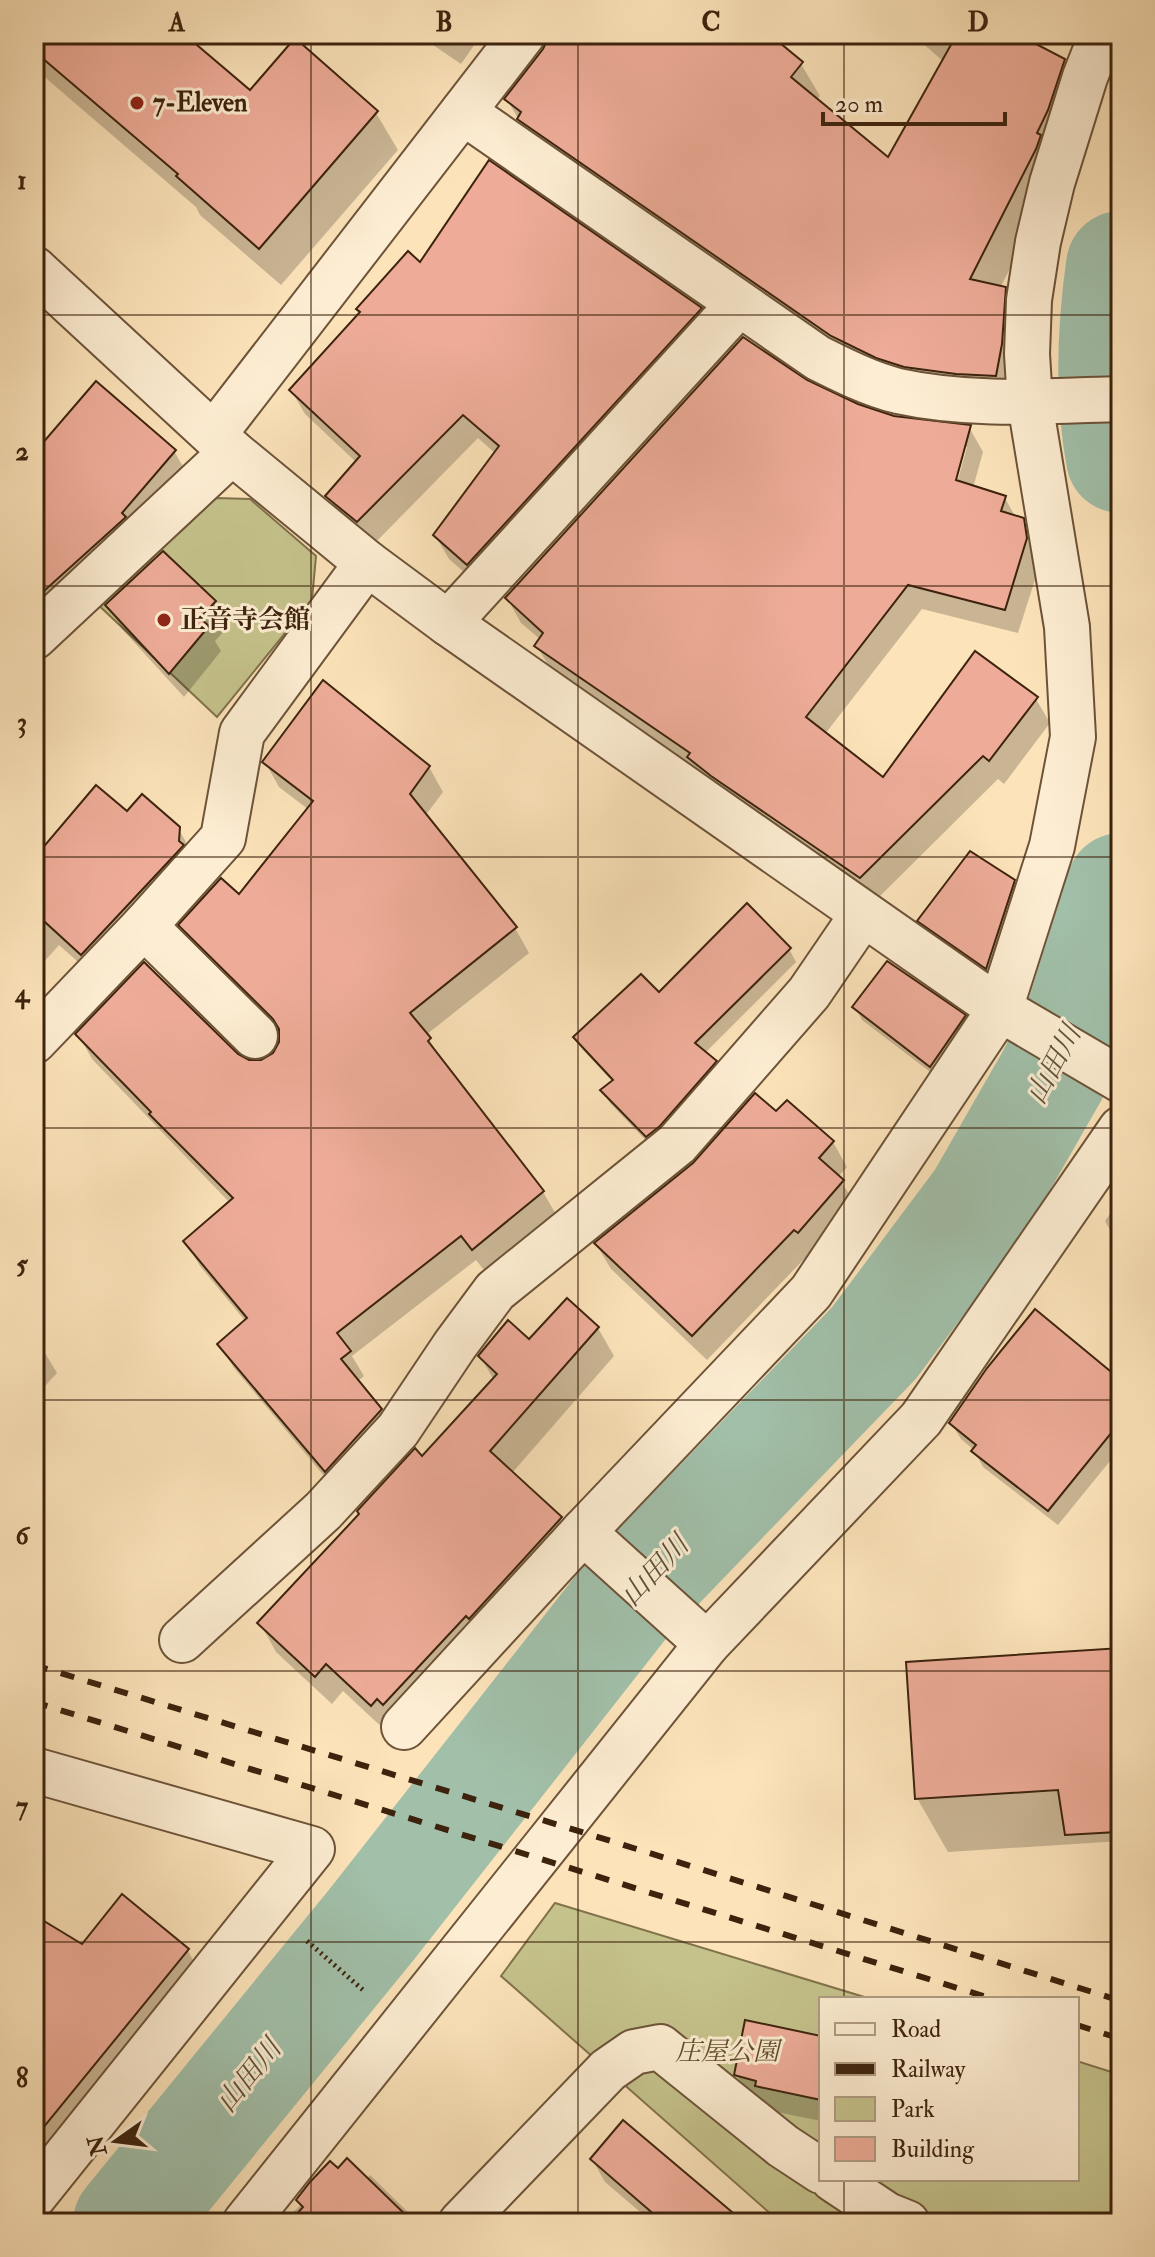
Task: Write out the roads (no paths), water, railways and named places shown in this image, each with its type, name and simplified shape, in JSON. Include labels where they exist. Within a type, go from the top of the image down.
[{"type":"street","points":[[34,637],[223,443],[523,34]]},
{"type":"street","points":[[404,1727],[591,1539],[811,1292],[1000,1009],[1052,846],[1073,737],[1067,627],[1049,528],[1027,354],[1029,300],[1038,242],[1067,131],[1102,34]]},
{"type":"street","points":[[463,112],[818,358],[861,379],[898,391],[957,399],[1035,402],[1121,399]]},
{"type":"street","points":[[34,269],[223,443],[367,563],[1000,1009],[1121,1080]]},
{"type":"street","points":[[448,623],[739,304]]},
{"type":"street","points":[[34,1041],[223,838],[242,733],[367,563]]},
{"type":"street","points":[[182,1640],[323,1511],[398,1430],[495,1291],[677,1144],[809,993],[863,914]]},
{"type":"street","points":[[144,926],[255,1036]]},
{"type":"street","points":[[245,2223],[402,2025],[694,1632],[921,1419],[1121,1129]]},
{"type":"street","points":[[591,1539],[694,1632]]},
{"type":"street","points":[[34,1770],[312,1849],[34,2196]]},
{"type":"street","points":[[461,2223],[608,2070],[634,2052],[660,2047],[783,2146],[819,2170]]},
{"type":"street","points":[[836,2181],[891,2220]]},
{"type":"waterway","name":"山田川","points":[[1121,266],[1113,362],[1121,458]]},
{"type":"waterway","name":"山田川","points":[[128,2223],[372,1924],[628,1598],[874,1343],[981,1200],[1052,1076],[1080,1019],[1121,888]]},
{"type":"railway","points":[[34,1665],[1121,2001]]},
{"type":"railway","points":[[34,1702],[987,1997]]},
{"type":"railway","points":[[1079,2026],[1121,2039]]},
{"type":"place","name":"7-Eleven","points":[[137,103]]},
{"type":"place","name":"正音寺会館","points":[[164,620]]},
{"type":"park label","name":"庄屋公園","points":[[727,2052]]}]
